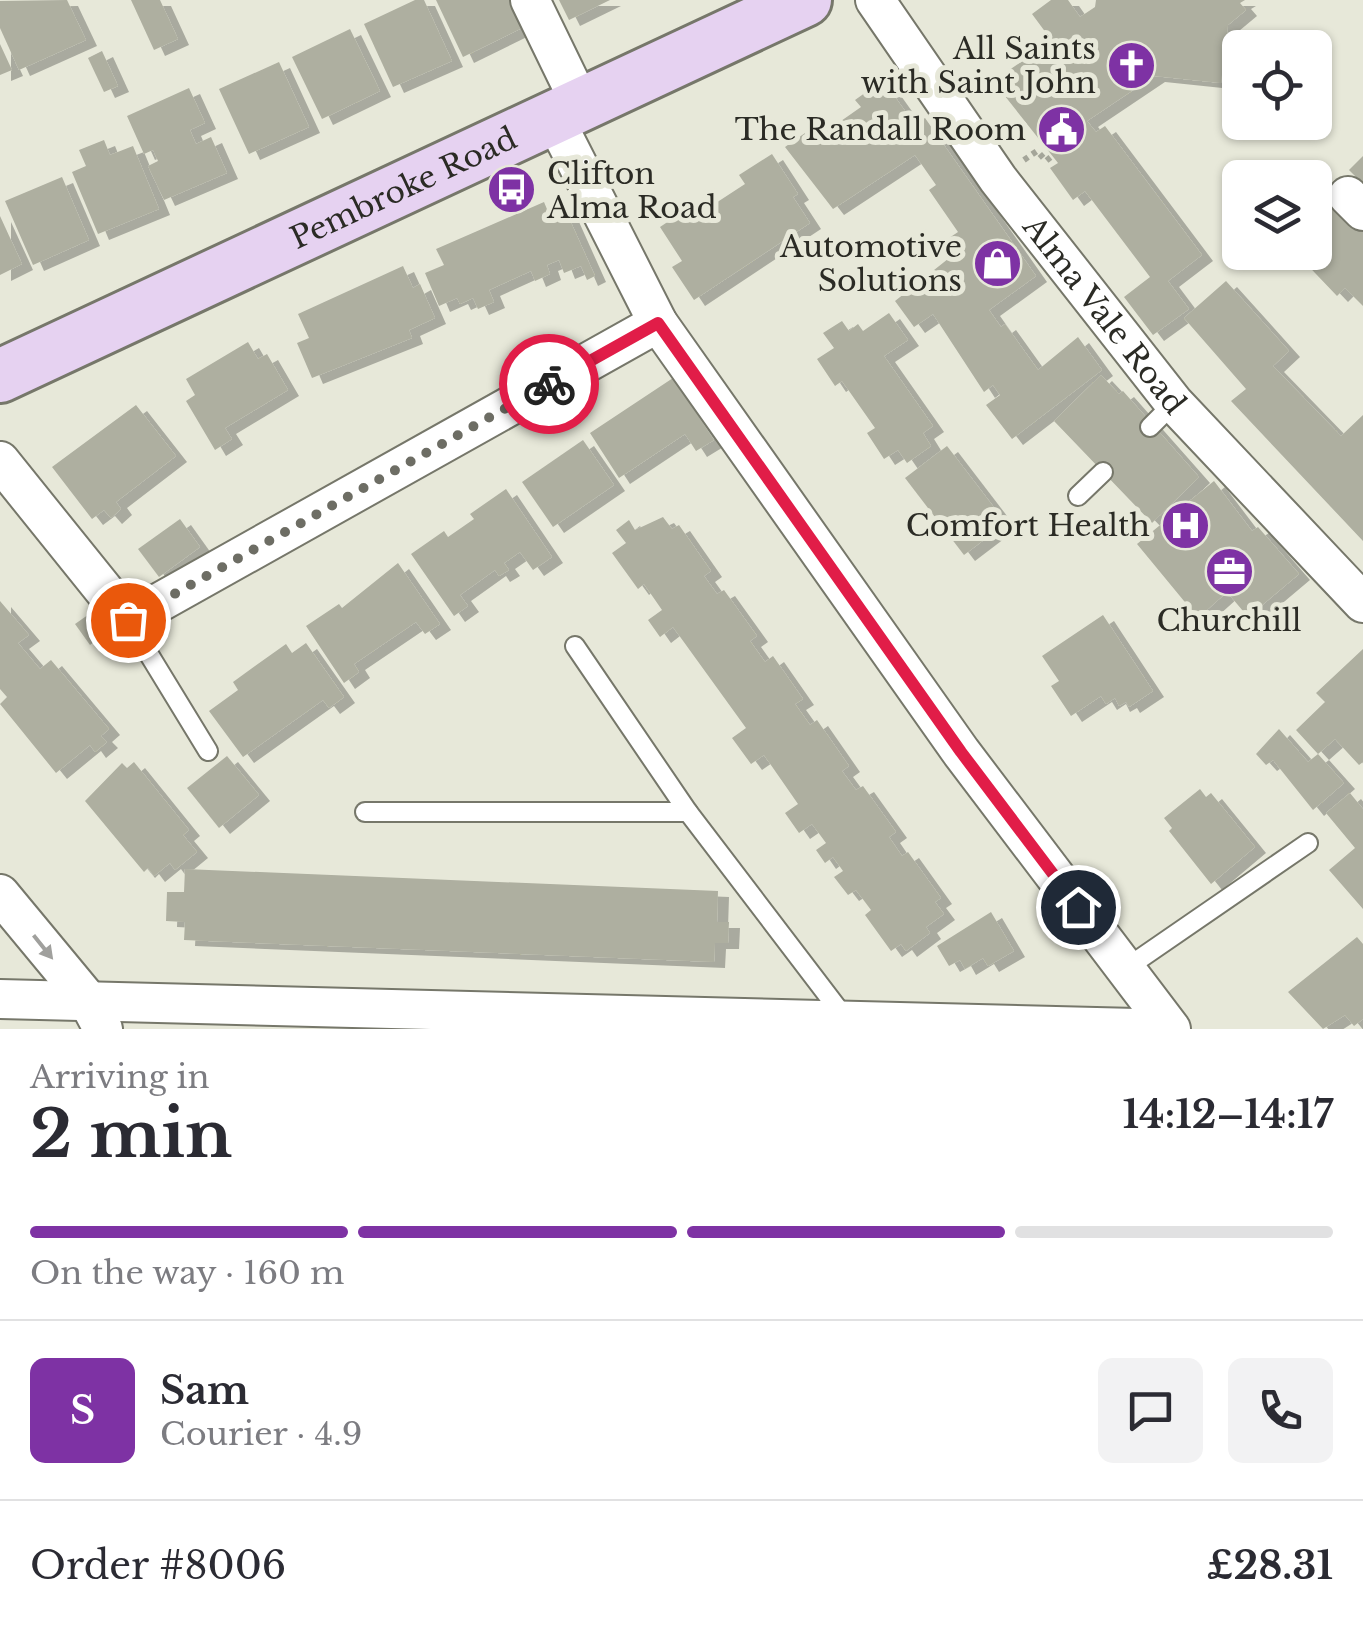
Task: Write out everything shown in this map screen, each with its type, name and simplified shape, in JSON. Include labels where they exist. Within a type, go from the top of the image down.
[{"type":"main road","name":"Pembroke Road","points":[[0,376],[806,0]]},
{"type":"street","points":[[530,0],[568,113],[658,323],[961,752],[1169,1027]]},
{"type":"street","name":"Alma Vale Road","points":[[875,0],[1162,415],[1363,604]]},
{"type":"street","points":[[0,461],[128,620],[658,323]]},
{"type":"street","points":[[0,894],[95,1014]]},
{"type":"street","points":[[0,1000],[95,1014],[847,1020],[1169,1027]]},
{"type":"lane","points":[[1078,496],[1103,472]]},
{"type":"lane","points":[[128,620],[208,751]]},
{"type":"lane","points":[[575,646],[688,812],[847,1020]]},
{"type":"lane","points":[[365,812],[688,812]]},
{"type":"lane","points":[[1125,969],[1308,843]]},
{"type":"path","points":[[1037,151],[1046,161],[1052,156]]},
{"type":"building","points":[[67,0],[86,40],[19,70],[0,28],[0,1]]},
{"type":"building","points":[[131,0],[160,0],[178,39],[154,50]]},
{"type":"building","points":[[415,0],[424,0],[452,61],[393,87],[364,24]]},
{"type":"building","points":[[436,0],[509,0],[522,28],[463,57]]},
{"type":"building","points":[[559,0],[610,0],[569,20]]},
{"type":"building","points":[[1051,0],[1068,0],[1080,17],[1095,7],[1096,0],[1245,0],[1240,3],[1246,10],[1227,30],[1222,30],[1221,83],[1154,76],[1087,121],[1096,132],[1105,126],[1202,255],[1168,281],[1189,309],[1153,335],[1124,297],[1150,277],[1085,191],[1073,200],[1050,168],[1058,163],[993,81],[1052,41],[1032,14]]},
{"type":"building","points":[[350,29],[380,91],[322,119],[292,57]]},
{"type":"building","points":[[0,44],[12,70],[0,75]]},
{"type":"building","points":[[102,51],[118,86],[104,92],[88,58]]},
{"type":"building","points":[[279,62],[309,127],[249,154],[219,89]]},
{"type":"building","points":[[883,80],[915,125],[925,118],[1036,276],[989,310],[1001,327],[1005,324],[1038,370],[1078,337],[1102,370],[1012,439],[986,405],[1000,395],[993,385],[984,392],[933,314],[914,327],[895,301],[958,251],[949,238],[958,232],[929,190],[936,185],[915,155],[833,209],[785,147],[815,126],[821,135],[861,107],[855,100]]},
{"type":"building","points":[[189,88],[205,123],[190,130],[196,144],[211,137],[227,173],[164,200],[148,166],[158,161],[153,150],[144,154],[127,116]]},
{"type":"building","points":[[104,140],[110,155],[133,146],[159,209],[98,234],[72,172],[86,166],[79,150]]},
{"type":"building","points":[[772,154],[798,194],[793,197],[810,223],[694,300],[672,267],[682,261],[660,227],[693,205],[699,214],[745,184],[739,175]]},
{"type":"building","points":[[1363,156],[1363,184],[1349,170]]},
{"type":"building","points":[[62,177],[89,240],[33,265],[5,201]]},
{"type":"building","points":[[1332,198],[1363,228],[1363,306],[1345,288],[1337,296],[1312,270],[1332,270]]},
{"type":"building","points":[[544,202],[549,214],[564,207],[595,276],[587,280],[581,266],[564,273],[559,260],[547,265],[550,274],[535,281],[531,271],[489,290],[494,302],[478,309],[473,298],[460,304],[457,298],[439,306],[425,273],[444,265],[436,249]]},
{"type":"building","points":[[0,216],[22,264],[0,275]]},
{"type":"building","points":[[403,266],[413,288],[420,284],[435,318],[409,330],[412,338],[312,378],[297,343],[309,338],[298,314]]},
{"type":"building","points":[[1226,281],[1289,351],[1273,366],[1341,436],[1363,415],[1363,541],[1231,401],[1246,389],[1184,318]]},
{"type":"building","points":[[889,313],[908,340],[884,356],[933,426],[923,433],[931,446],[907,463],[898,450],[884,459],[867,433],[875,428],[842,381],[835,386],[817,359],[834,348],[823,333],[842,321],[849,331],[858,324],[863,331]]},
{"type":"building","points":[[248,342],[258,359],[267,354],[288,390],[225,428],[232,439],[215,450],[186,401],[195,395],[186,379]]},
{"type":"building","points":[[1101,375],[1119,394],[1123,391],[1199,477],[1152,523],[1054,421]]},
{"type":"building","points":[[673,378],[714,440],[696,451],[685,434],[619,478],[590,433]]},
{"type":"building","points":[[136,405],[176,456],[116,502],[121,509],[111,518],[104,510],[92,519],[52,467]]},
{"type":"building","points":[[583,440],[614,485],[553,527],[522,482]]},
{"type":"building","points":[[947,446],[1006,523],[964,555],[905,478]]},
{"type":"building","points":[[1214,481],[1252,531],[1258,527],[1299,574],[1248,617],[1227,592],[1198,618],[1137,544]]},
{"type":"building","points":[[506,489],[552,557],[533,570],[520,552],[504,563],[509,570],[499,576],[495,570],[460,595],[468,606],[454,616],[411,554],[444,531],[448,537],[474,519],[470,514]]},
{"type":"building","points":[[663,517],[672,529],[679,525],[711,571],[704,576],[717,594],[724,590],[757,636],[750,641],[765,662],[773,656],[803,699],[795,704],[810,725],[817,720],[849,766],[842,771],[856,790],[863,786],[896,832],[889,837],[902,856],[908,852],[941,898],[935,902],[944,914],[926,927],[930,933],[906,951],[901,944],[891,951],[865,915],[871,910],[856,890],[848,895],[834,877],[843,871],[833,857],[825,863],[816,850],[826,843],[812,824],[799,833],[785,813],[798,804],[764,755],[751,764],[732,738],[746,728],[673,627],[660,637],[648,620],[662,610],[644,584],[638,589],[612,553],[626,543],[616,530],[629,520],[635,530]]},
{"type":"building","points":[[180,519],[200,547],[159,577],[138,549]]},
{"type":"building","points":[[398,563],[440,624],[425,634],[416,622],[354,664],[359,672],[344,683],[306,626],[339,604],[342,608]]},
{"type":"building","points":[[0,601],[29,635],[18,643],[40,669],[51,660],[109,729],[101,736],[107,742],[95,752],[90,745],[56,773],[0,704],[7,697],[0,689]]},
{"type":"building","points":[[95,610],[109,631],[90,645],[75,624]]},
{"type":"building","points":[[1103,615],[1153,691],[1129,707],[1126,702],[1119,706],[1115,698],[1106,704],[1101,696],[1071,716],[1051,686],[1059,681],[1042,656]]},
{"type":"building","points":[[306,643],[344,697],[329,708],[323,700],[243,757],[209,711],[238,690],[233,682],[286,644],[292,653]]},
{"type":"building","points":[[1363,649],[1363,762],[1359,765],[1335,739],[1318,754],[1296,730],[1325,702],[1316,693]]},
{"type":"building","points":[[1279,729],[1308,762],[1318,754],[1344,783],[1313,810],[1273,760],[1266,765],[1256,754]]},
{"type":"building","points":[[227,756],[259,795],[219,828],[187,788]]},
{"type":"building","points":[[134,762],[189,830],[183,835],[197,852],[175,870],[170,863],[154,876],[148,868],[144,872],[85,801],[122,763],[127,768]]},
{"type":"building","points":[[1200,789],[1206,797],[1211,793],[1255,847],[1211,884],[1169,831],[1172,828],[1164,818]]},
{"type":"building","points":[[1350,793],[1363,809],[1363,909],[1329,870],[1355,848],[1326,813]]},
{"type":"building","points":[[185,869],[718,891],[717,922],[729,922],[728,943],[715,943],[714,962],[184,940],[185,922],[166,921],[167,892],[184,892]]},
{"type":"building","points":[[991,912],[1014,951],[988,966],[983,958],[965,969],[960,960],[949,966],[937,946]]},
{"type":"building","points":[[1357,937],[1363,944],[1363,1019],[1354,1026],[1345,1015],[1323,1029],[1288,992]]},
{"type":"way so far","points":[[128,620],[549,384]]},
{"type":"place","name":"All Saints with Saint John","points":[[1131,65]]},
{"type":"place","name":"The Randall Room","points":[[1061,129]]},
{"type":"place","name":"Clifton Alma Road","points":[[512,190]]},
{"type":"place","name":"Automotive Solutions","points":[[997,263]]},
{"type":"place","name":"Comfort Health","points":[[1185,525]]},
{"type":"place","name":"Churchill","points":[[1229,571]]},
{"type":"route","points":[[549,384],[658,323],[961,752],[1078,907]]}]
